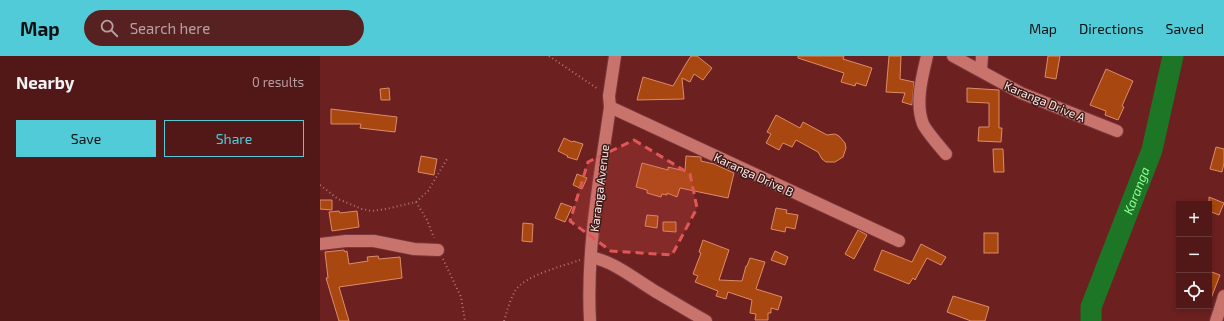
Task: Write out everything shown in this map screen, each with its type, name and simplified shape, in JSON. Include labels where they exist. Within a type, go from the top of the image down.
[{"type":"street","name":"Karanga Avenue","points":[[590,321],[589,301],[591,257],[616,56]]},
{"type":"street","points":[[927,56],[922,76],[919,105],[923,125],[946,154]]},
{"type":"street","name":"Karanga Drive A","points":[[953,56],[1021,93],[1117,131]]},
{"type":"street","points":[[981,70],[982,56]]},
{"type":"street","name":"Karanga Drive B","points":[[610,101],[898,241]]},
{"type":"street","points":[[320,244],[346,241],[374,241],[414,249],[438,250]]},
{"type":"street","points":[[591,257],[604,260],[621,268],[652,289],[706,321]]},
{"type":"street","points":[[1216,321],[1224,296]]},
{"type":"path","points":[[548,56],[610,101]]},
{"type":"path","points":[[320,185],[338,198],[362,208],[372,211],[386,209],[416,202],[428,191],[446,159]]},
{"type":"path","points":[[504,321],[515,291],[521,284],[534,277],[591,257]]},
{"type":"highlighted area","points":[[634,140],[690,174],[697,208],[672,255],[611,251],[570,221],[588,162]]},
{"type":"building","points":[[691,56],[697,56],[712,68],[703,80],[694,74],[690,82],[682,78],[684,99],[637,100],[643,77],[673,86]]},
{"type":"building","points":[[798,56],[844,56],[843,59],[872,68],[866,86],[856,83],[855,86],[841,82],[844,73],[798,58]]},
{"type":"building","points":[[889,56],[901,56],[900,79],[914,82],[912,105],[902,102],[905,93],[886,92]]},
{"type":"building","points":[[1048,56],[1060,56],[1056,79],[1045,77]]},
{"type":"building","points":[[1106,69],[1133,81],[1122,106],[1124,107],[1118,120],[1105,115],[1106,111],[1090,105]]},
{"type":"building","points":[[389,88],[390,100],[381,100],[380,89]]},
{"type":"building","points":[[967,88],[999,90],[999,128],[1002,128],[1001,142],[978,141],[979,127],[989,127],[989,103],[967,102]]},
{"type":"building","points":[[331,109],[397,117],[395,132],[360,128],[361,124],[331,124]]},
{"type":"building","points":[[776,115],[800,128],[803,122],[827,135],[835,134],[839,136],[845,143],[846,148],[843,157],[835,162],[826,162],[822,159],[818,152],[796,140],[792,147],[783,143],[779,150],[766,143],[771,134],[767,132]]},
{"type":"building","points":[[564,138],[572,142],[583,144],[577,160],[567,157],[568,156],[558,151]]},
{"type":"building","points":[[1216,147],[1224,149],[1224,163],[1222,172],[1210,169]]},
{"type":"building","points":[[993,149],[1003,149],[1004,172],[994,172]]},
{"type":"building","points":[[421,156],[437,159],[434,175],[418,172]]},
{"type":"building","points":[[686,156],[701,157],[701,161],[714,164],[734,173],[728,198],[680,188],[677,197],[667,193],[667,195],[662,194],[661,197],[647,193],[647,190],[636,187],[642,163],[668,170],[668,167],[685,171]]},
{"type":"building","points":[[577,174],[587,178],[582,189],[573,185]]},
{"type":"building","points":[[1209,197],[1224,203],[1219,215],[1212,212],[1212,201],[1209,201]]},
{"type":"building","points":[[320,200],[332,200],[332,210],[320,209]]},
{"type":"building","points":[[561,203],[572,207],[565,222],[555,218]]},
{"type":"building","points":[[776,208],[787,210],[786,213],[798,215],[795,229],[786,227],[785,232],[771,229]]},
{"type":"building","points":[[339,211],[340,213],[357,211],[359,227],[332,231],[329,212]]},
{"type":"building","points":[[647,215],[658,216],[657,228],[645,226]]},
{"type":"building","points":[[663,222],[676,222],[676,232],[663,231]]},
{"type":"building","points":[[523,223],[533,224],[532,242],[522,241]]},
{"type":"building","points":[[858,230],[867,235],[854,259],[845,254]]},
{"type":"building","points":[[984,233],[998,233],[998,253],[984,253]]},
{"type":"building","points":[[703,240],[729,250],[719,280],[742,281],[750,258],[765,262],[756,289],[782,297],[778,310],[771,308],[771,313],[768,313],[768,320],[755,320],[756,314],[750,313],[752,300],[728,292],[726,299],[716,296],[718,291],[695,282],[698,276],[693,274],[701,253],[699,252]]},
{"type":"building","points":[[921,244],[946,257],[941,265],[927,258],[915,280],[913,278],[909,284],[874,270],[882,250],[912,262]]},
{"type":"building","points":[[344,250],[345,252],[347,251],[349,264],[368,261],[367,257],[378,256],[379,259],[400,257],[402,278],[339,287],[349,321],[339,321],[326,278],[328,278],[325,252]]},
{"type":"building","points":[[775,251],[788,257],[785,265],[771,260]]},
{"type":"building","points":[[1212,272],[1220,275],[1212,296]]},
{"type":"building","points":[[953,296],[989,307],[985,321],[971,321],[947,312]]},
{"type":"waterway","name":"Karanga","points":[[1091,321],[1091,307],[1152,150],[1173,56]]}]
